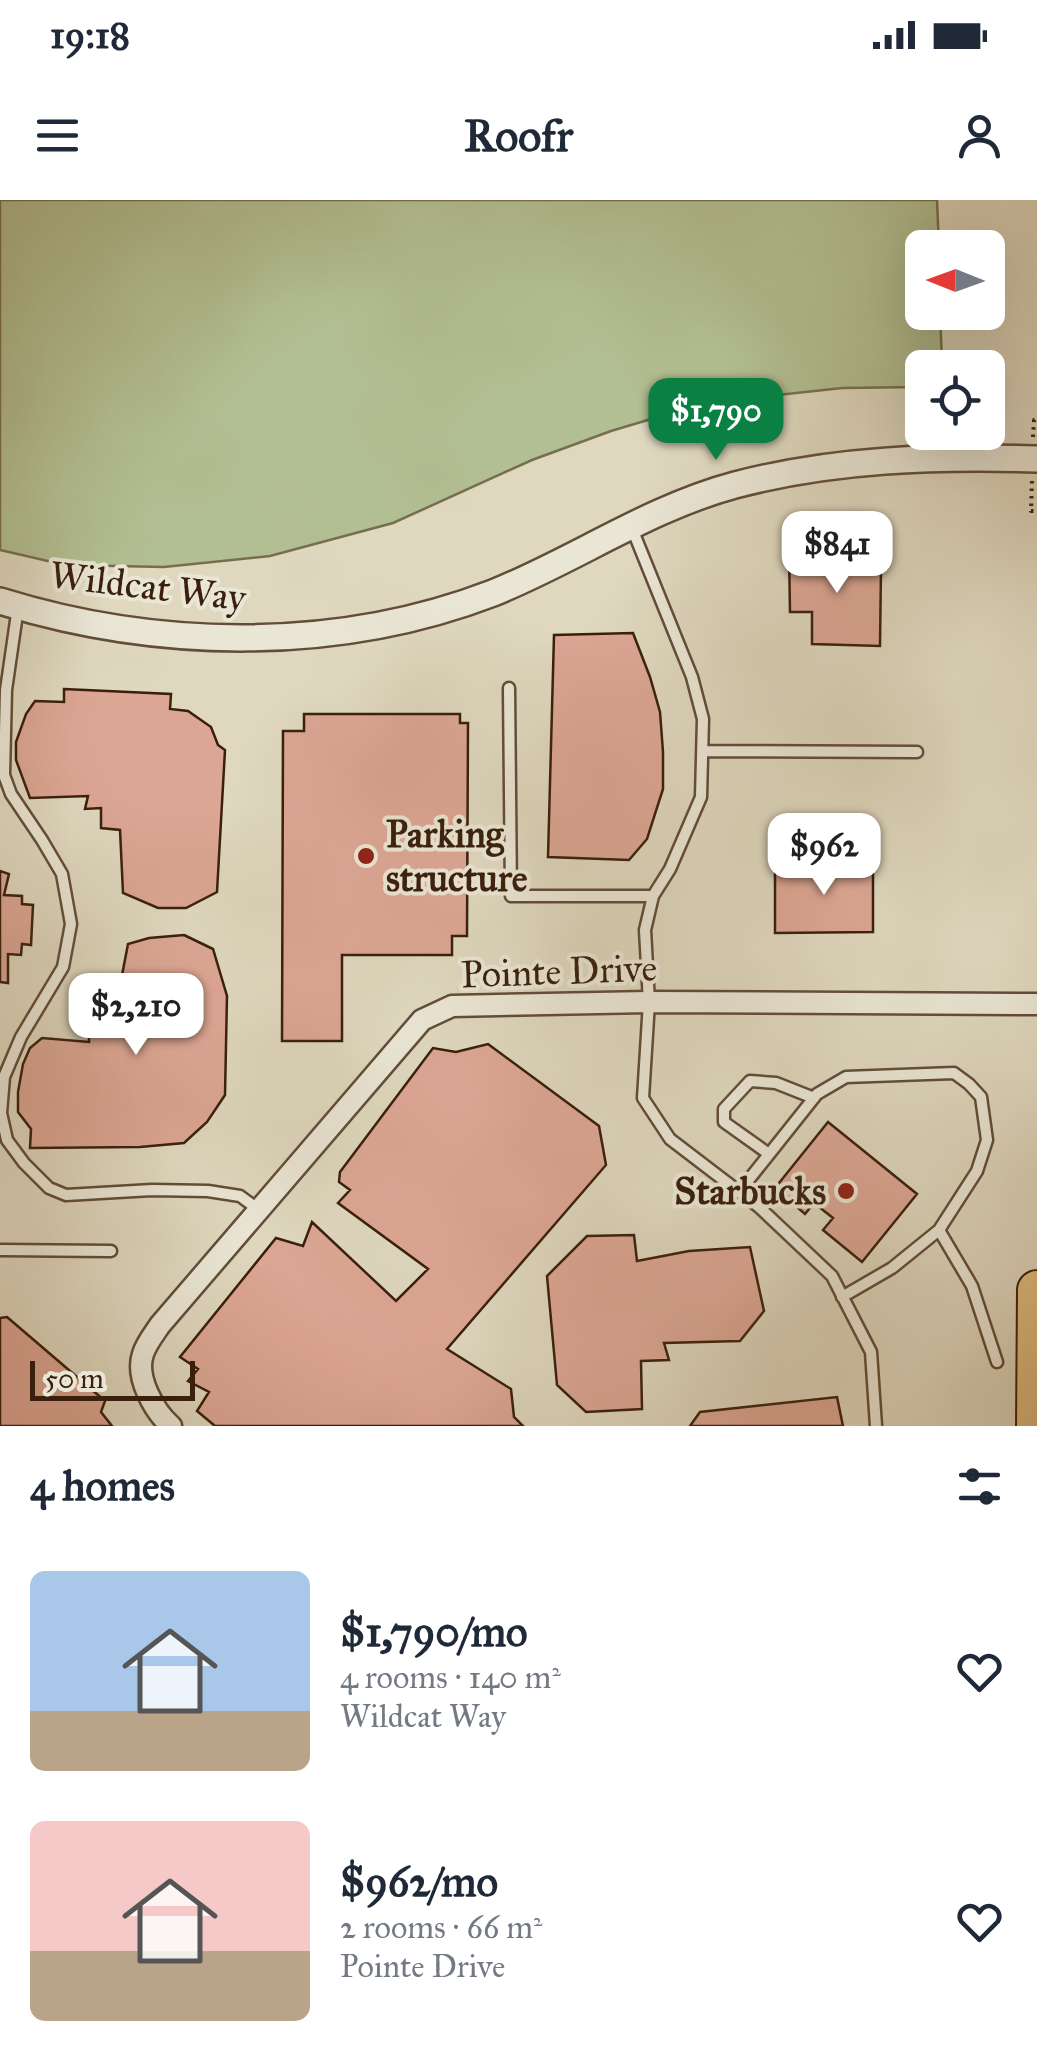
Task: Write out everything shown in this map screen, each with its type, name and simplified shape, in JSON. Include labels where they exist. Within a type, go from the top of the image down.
[{"type":"highway","points":[[1036,1426],[1037,1290]]},
{"type":"street","name":"Wildcat Way","points":[[9,604],[82,623],[196,637],[270,637],[354,629],[397,622],[492,593],[630,525],[732,486],[821,466],[960,457],[1037,459]]},
{"type":"street","name":"Pointe Drive","points":[[172,1426],[145,1389],[142,1356],[160,1325],[422,1020],[452,1006],[649,1002],[1037,1004]]},
{"type":"lane","points":[[630,525],[692,677],[704,719],[701,798],[654,896],[645,930],[649,1002],[643,1098],[670,1139],[759,1207],[832,1276],[871,1352],[876,1426]]},
{"type":"lane","points":[[9,604],[4,775],[11,794],[62,874],[71,924],[62,966],[4,1077],[2,1114],[7,1140],[49,1188],[66,1194],[208,1191],[240,1196],[259,1210]]},
{"type":"lane","points":[[509,688],[511,896],[654,896]]},
{"type":"lane","points":[[703,751],[917,752]]},
{"type":"lane","points":[[739,1192],[814,1098],[846,1077],[954,1073],[970,1084],[981,1098],[987,1140],[976,1171],[939,1230],[892,1268],[842,1296]]},
{"type":"lane","points":[[769,1154],[724,1122],[724,1109],[750,1081],[776,1083],[814,1098]]},
{"type":"lane","points":[[939,1230],[972,1286],[996,1362]]},
{"type":"lane","points":[[0,1250],[112,1252]]},
{"type":"green space","points":[[0,200],[937,200],[938,230],[905,230],[905,330],[941,330],[942,350],[905,350],[905,387],[842,388],[705,403],[532,460],[393,523],[270,556],[164,567],[65,565],[0,550]]},
{"type":"building","points":[[789,549],[867,551],[865,568],[881,568],[880,646],[812,644],[812,612],[790,612]]},
{"type":"building","points":[[633,633],[660,712],[663,752],[663,789],[647,839],[629,860],[548,857],[554,635]]},
{"type":"building","points":[[64,689],[171,694],[170,709],[188,711],[211,727],[218,745],[225,750],[217,892],[186,908],[158,908],[123,893],[120,830],[101,828],[101,808],[85,809],[88,796],[30,798],[16,760],[16,742],[35,701],[64,702]]},
{"type":"building","points":[[304,714],[460,714],[460,723],[468,723],[467,936],[452,936],[452,955],[342,955],[342,1041],[282,1041],[283,731],[304,731]]},
{"type":"building","points":[[775,863],[873,863],[873,932],[775,933]]},
{"type":"building","points":[[0,871],[9,874],[4,895],[22,896],[22,904],[33,905],[31,945],[22,944],[21,955],[8,954],[8,983],[0,982]]},
{"type":"building","points":[[184,935],[213,949],[227,996],[225,1095],[207,1122],[184,1143],[30,1148],[31,1129],[18,1112],[18,1092],[30,1048],[42,1038],[89,1042],[89,1026],[109,1012],[118,996],[128,944]]},
{"type":"building","points":[[488,1044],[599,1126],[606,1165],[447,1349],[511,1389],[514,1417],[523,1426],[215,1426],[197,1411],[209,1392],[188,1381],[198,1369],[180,1357],[276,1238],[303,1246],[312,1222],[396,1301],[428,1269],[338,1203],[350,1190],[339,1182],[340,1172],[433,1048],[456,1052]]},
{"type":"building","name":"Starbucks","points":[[828,1122],[917,1194],[862,1262],[823,1230],[833,1218],[814,1203],[805,1214],[775,1188]]},
{"type":"building","points":[[634,1235],[637,1261],[689,1251],[750,1247],[764,1311],[740,1341],[664,1343],[669,1360],[641,1361],[642,1409],[586,1412],[557,1385],[547,1276],[587,1236]]},
{"type":"building","points":[[7,1317],[105,1401],[101,1412],[112,1426],[0,1426],[0,1318]]},
{"type":"building","points":[[837,1397],[843,1426],[690,1426],[700,1412]]},
{"type":"place","name":"Parking structure","points":[[366,856]]},
{"type":"place","name":"Starbucks","points":[[846,1191]]}]
